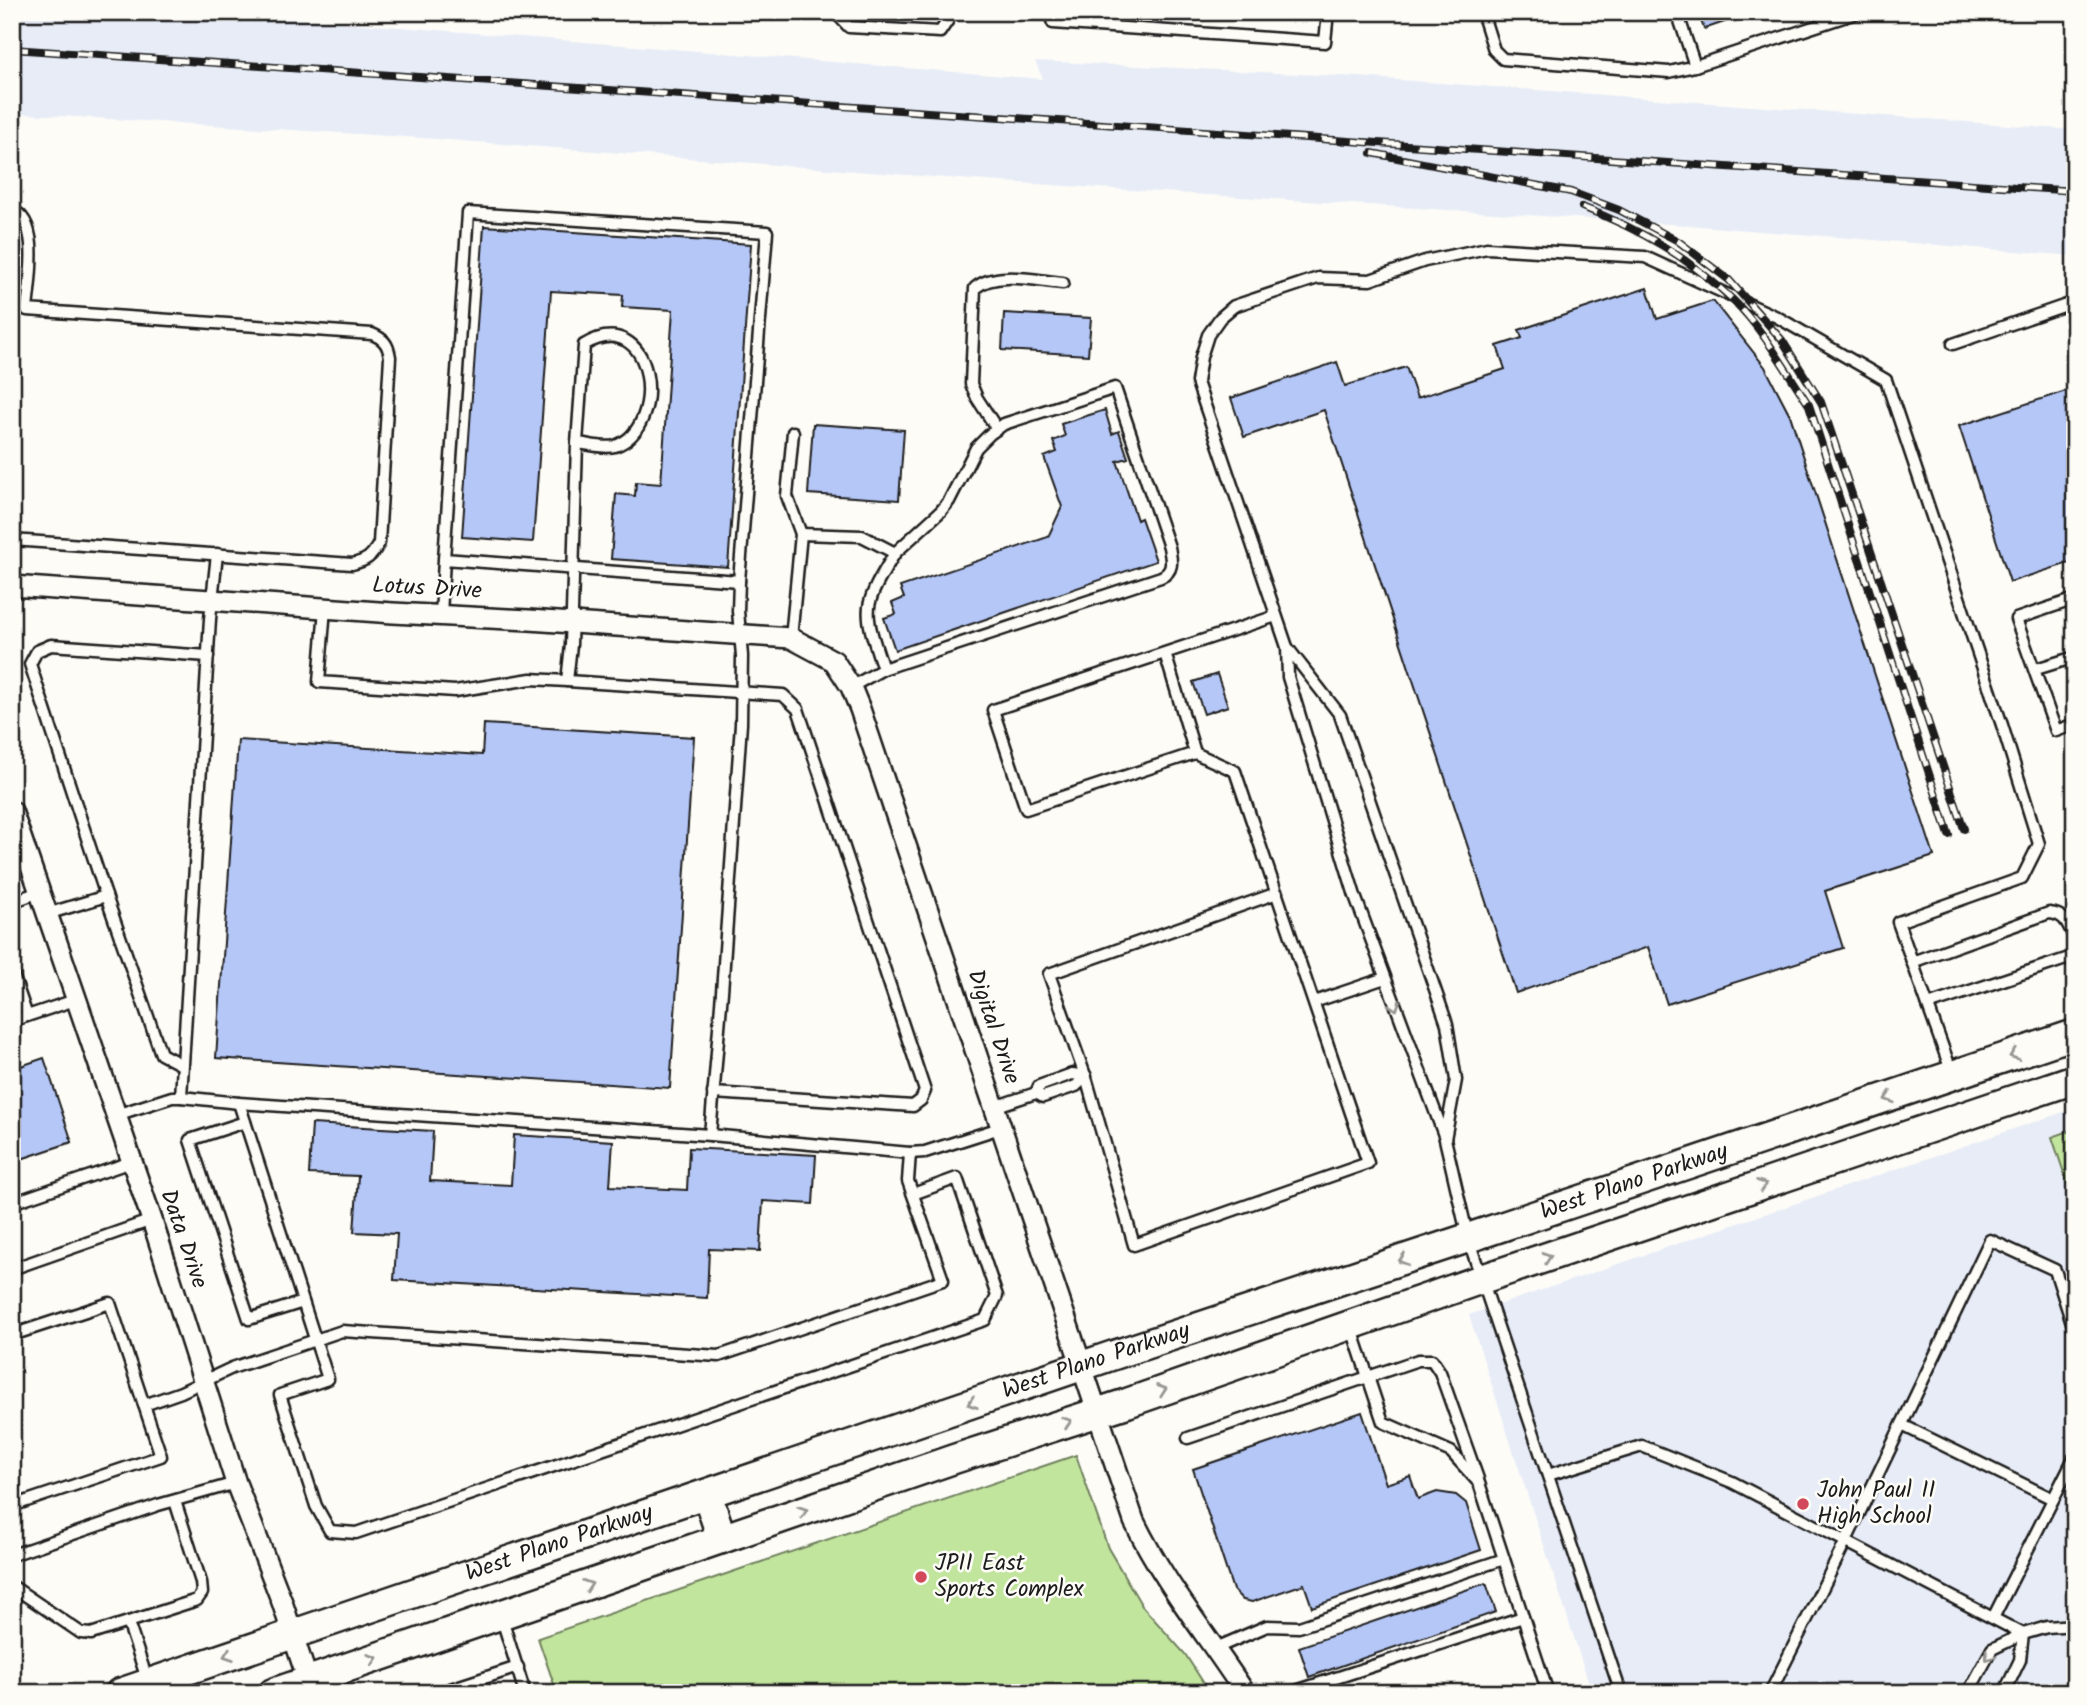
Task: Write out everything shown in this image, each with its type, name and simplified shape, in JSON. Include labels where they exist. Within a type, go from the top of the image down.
[{"type":"main road","name":"West Plano Parkway","points":[[120,1693],[1083,1365],[2075,1034]]},
{"type":"main road","points":[[1954,1076],[1965,1117]]},
{"type":"main road","name":"West Plano Parkway","points":[[273,1693],[310,1687],[501,1615],[2075,1079]]},
{"type":"main road","points":[[707,1494],[722,1539]]},
{"type":"street","name":"Lotus Drive","points":[[12,586],[739,633],[791,638],[834,661]]},
{"type":"street","name":"Digital Drive","points":[[834,661],[851,687],[860,709],[1134,1521],[1172,1586],[1245,1693]]},
{"type":"street","name":"Data Drive","points":[[12,811],[152,1220],[236,1483],[310,1687]]},
{"type":"lane","points":[[835,12],[849,27],[940,32],[948,20],[946,12]]},
{"type":"lane","points":[[1049,12],[1053,23],[1325,42],[1328,12]]},
{"type":"lane","points":[[1482,12],[1494,50],[1503,59],[1669,72],[1695,66],[1859,12]]},
{"type":"lane","points":[[1676,12],[1695,66]]},
{"type":"lane","points":[[12,210],[21,213],[30,229],[27,310],[372,334],[383,338],[390,357],[379,543],[374,554],[365,561],[352,564],[12,540]]},
{"type":"lane","points":[[441,615],[468,213],[767,232],[738,581],[742,693],[710,1135]]},
{"type":"lane","points":[[1621,1693],[1468,1238],[1445,1139],[1355,896],[1288,677],[1287,647],[1197,382],[1208,335],[1220,318],[1234,306],[1318,278],[1370,280],[1425,261],[1487,248],[1646,257],[1777,317],[1886,380],[2002,725],[2039,844],[2022,878],[1898,922],[1954,1076]]},
{"type":"lane","points":[[997,429],[971,384],[975,288],[981,282],[994,278],[1063,283]]},
{"type":"lane","points":[[1953,344],[2075,302]]},
{"type":"lane","points":[[567,681],[577,443],[584,345],[594,339],[610,336],[624,340],[645,361],[648,376],[644,413],[632,434],[612,447],[577,443]]},
{"type":"lane","points":[[851,687],[883,669],[1168,574],[1172,568],[1169,547],[1115,388],[1004,424],[976,448],[949,501],[895,553],[869,599],[867,610],[883,669]]},
{"type":"lane","points":[[791,638],[801,534],[787,496],[793,432]]},
{"type":"lane","points":[[801,534],[862,536],[895,553]]},
{"type":"lane","points":[[181,1097],[208,656],[217,554]]},
{"type":"lane","points":[[444,559],[738,581]]},
{"type":"lane","points":[[2075,599],[2017,619],[2056,731],[2075,724]]},
{"type":"lane","points":[[325,607],[319,682],[455,691],[531,679],[567,681],[783,695],[797,709],[925,1091],[921,1100],[913,1106],[713,1093]]},
{"type":"lane","points":[[1276,616],[993,710],[1026,809],[1195,753],[1235,771],[1314,1002],[1368,1163],[1134,1245],[1086,1076],[1049,974],[1277,894]]},
{"type":"lane","points":[[182,1065],[161,1054],[30,663],[37,650],[51,645],[208,656]]},
{"type":"lane","points":[[1287,647],[1340,715],[1447,1024],[1457,1080],[1445,1139]]},
{"type":"lane","points":[[1165,653],[1195,753]]},
{"type":"lane","points":[[2036,669],[2075,657]]},
{"type":"lane","points":[[12,902],[39,892]]},
{"type":"lane","points":[[47,914],[106,896]]},
{"type":"lane","points":[[1912,962],[2049,913],[2059,913],[2065,918],[2075,939]]},
{"type":"lane","points":[[1928,1005],[2075,956]]},
{"type":"lane","points":[[12,972],[27,1016]]},
{"type":"lane","points":[[1314,1002],[1385,978]]},
{"type":"lane","points":[[12,1021],[75,1000]]},
{"type":"lane","points":[[994,1107],[1036,1093],[1040,1086],[1072,1074],[1086,1076]]},
{"type":"lane","points":[[116,1115],[172,1097],[181,1097],[710,1135],[910,1153],[925,1152],[1000,1128]]},
{"type":"lane","points":[[239,1103],[328,1379],[279,1395],[317,1506],[330,1531],[356,1533],[985,1320],[997,1296],[957,1178],[913,1194]]},
{"type":"lane","points":[[245,1122],[190,1140],[250,1320],[303,1301]]},
{"type":"lane","points":[[144,1405],[181,1392],[232,1368],[342,1331],[719,1356],[943,1280],[908,1181],[910,1153]]},
{"type":"lane","points":[[12,1203],[131,1162]]},
{"type":"lane","points":[[12,1269],[152,1220]]},
{"type":"lane","points":[[1770,1693],[1990,1240],[2054,1270],[2075,1332]]},
{"type":"lane","points":[[12,1335],[110,1303],[161,1456],[12,1506]]},
{"type":"lane","points":[[1351,1325],[1383,1422],[1451,1452],[1479,1483]]},
{"type":"lane","points":[[1188,1438],[1418,1360],[1432,1360],[1440,1372],[1479,1483],[1548,1693]]},
{"type":"lane","points":[[1902,1425],[2053,1499]]},
{"type":"lane","points":[[1548,1475],[1642,1446],[1732,1482],[2024,1634]]},
{"type":"lane","points":[[1993,1618],[2075,1456]]},
{"type":"lane","points":[[12,1555],[175,1500],[236,1483]]},
{"type":"lane","points":[[12,1586],[82,1633],[91,1634],[197,1600],[202,1593],[201,1582],[175,1500]]},
{"type":"lane","points":[[1216,1648],[1267,1626],[1299,1628],[1504,1559]]},
{"type":"lane","points":[[501,1615],[525,1693]]},
{"type":"lane","points":[[1296,1693],[1523,1617]]},
{"type":"lane","points":[[128,1622],[149,1683]]},
{"type":"lane","points":[[1968,1693],[1992,1649],[2024,1634],[2048,1627],[2075,1625]]},
{"type":"lane","points":[[2004,1693],[2020,1660],[2024,1634]]},
{"type":"lane","points":[[439,1693],[518,1667]]},
{"type":"shaded area","points":[[12,12],[213,12],[1043,79],[1035,61],[1359,77],[2075,130],[2075,256],[1686,225],[987,181],[423,138],[12,113]]},
{"type":"shaded area","name":"John Paul II High School","points":[[2075,1108],[2075,1693],[1592,1693],[1469,1315]]},
{"type":"green space","points":[[2075,1129],[2075,1206],[2052,1137]]},
{"type":"green space","name":"JPII East Sports Complex","points":[[1076,1455],[1108,1548],[1142,1606],[1185,1654],[1210,1693],[557,1693],[538,1638]]},
{"type":"building","points":[[1698,12],[1745,12],[1745,15],[1704,29]]},
{"type":"building","points":[[484,226],[751,244],[728,567],[611,559],[616,494],[635,496],[636,482],[661,484],[673,310],[622,307],[623,295],[551,291],[533,542],[462,537]]},
{"type":"building","points":[[1647,288],[1657,319],[1713,301],[1765,367],[1790,415],[1934,856],[1825,891],[1843,948],[1667,1004],[1648,947],[1516,993],[1324,410],[1244,437],[1231,398],[1337,362],[1345,386],[1406,367],[1417,398],[1505,369],[1497,346],[1522,338],[1519,330]]},
{"type":"building","points":[[1004,313],[1091,318],[1088,355],[1002,350]]},
{"type":"building","points":[[2075,388],[2075,561],[2010,582],[1959,426]]},
{"type":"building","points":[[1105,410],[1112,434],[1119,431],[1128,458],[1117,461],[1137,520],[1141,518],[1156,561],[895,650],[884,618],[896,614],[892,603],[904,598],[900,587],[1048,537],[1062,507],[1044,457],[1057,452],[1053,441],[1065,436],[1061,424]]},
{"type":"building","points":[[813,424],[904,430],[899,500],[808,494]]},
{"type":"building","points":[[1217,674],[1228,706],[1204,714],[1193,682]]},
{"type":"building","points":[[484,724],[694,737],[670,1088],[216,1058],[238,740],[482,755]]},
{"type":"building","points":[[44,1058],[72,1142],[12,1162],[12,1069]]},
{"type":"building","points":[[312,1124],[433,1131],[430,1181],[511,1185],[514,1135],[613,1141],[610,1186],[687,1190],[689,1148],[816,1155],[813,1204],[763,1201],[760,1251],[709,1249],[707,1298],[394,1280],[397,1234],[354,1232],[358,1176],[309,1174]]},
{"type":"building","points":[[1362,1412],[1386,1484],[1410,1476],[1418,1499],[1437,1492],[1456,1495],[1466,1503],[1481,1550],[1312,1607],[1304,1584],[1252,1602],[1243,1600],[1233,1590],[1193,1469]]},
{"type":"building","points":[[1486,1583],[1496,1612],[1309,1677],[1299,1647]]},
{"type":"railway","points":[[12,49],[2075,191]]},
{"type":"railway","points":[[1372,153],[1571,192],[1619,210],[1678,241],[1729,280],[1782,340],[1821,402],[1964,829]]},
{"type":"railway","points":[[1582,207],[1643,235],[1699,270],[1744,311],[1809,405],[1949,835]]},
{"type":"place","name":"John Paul II High School","points":[[1803,1504]]},
{"type":"place","name":"JPII East Sports Complex","points":[[921,1577]]}]
